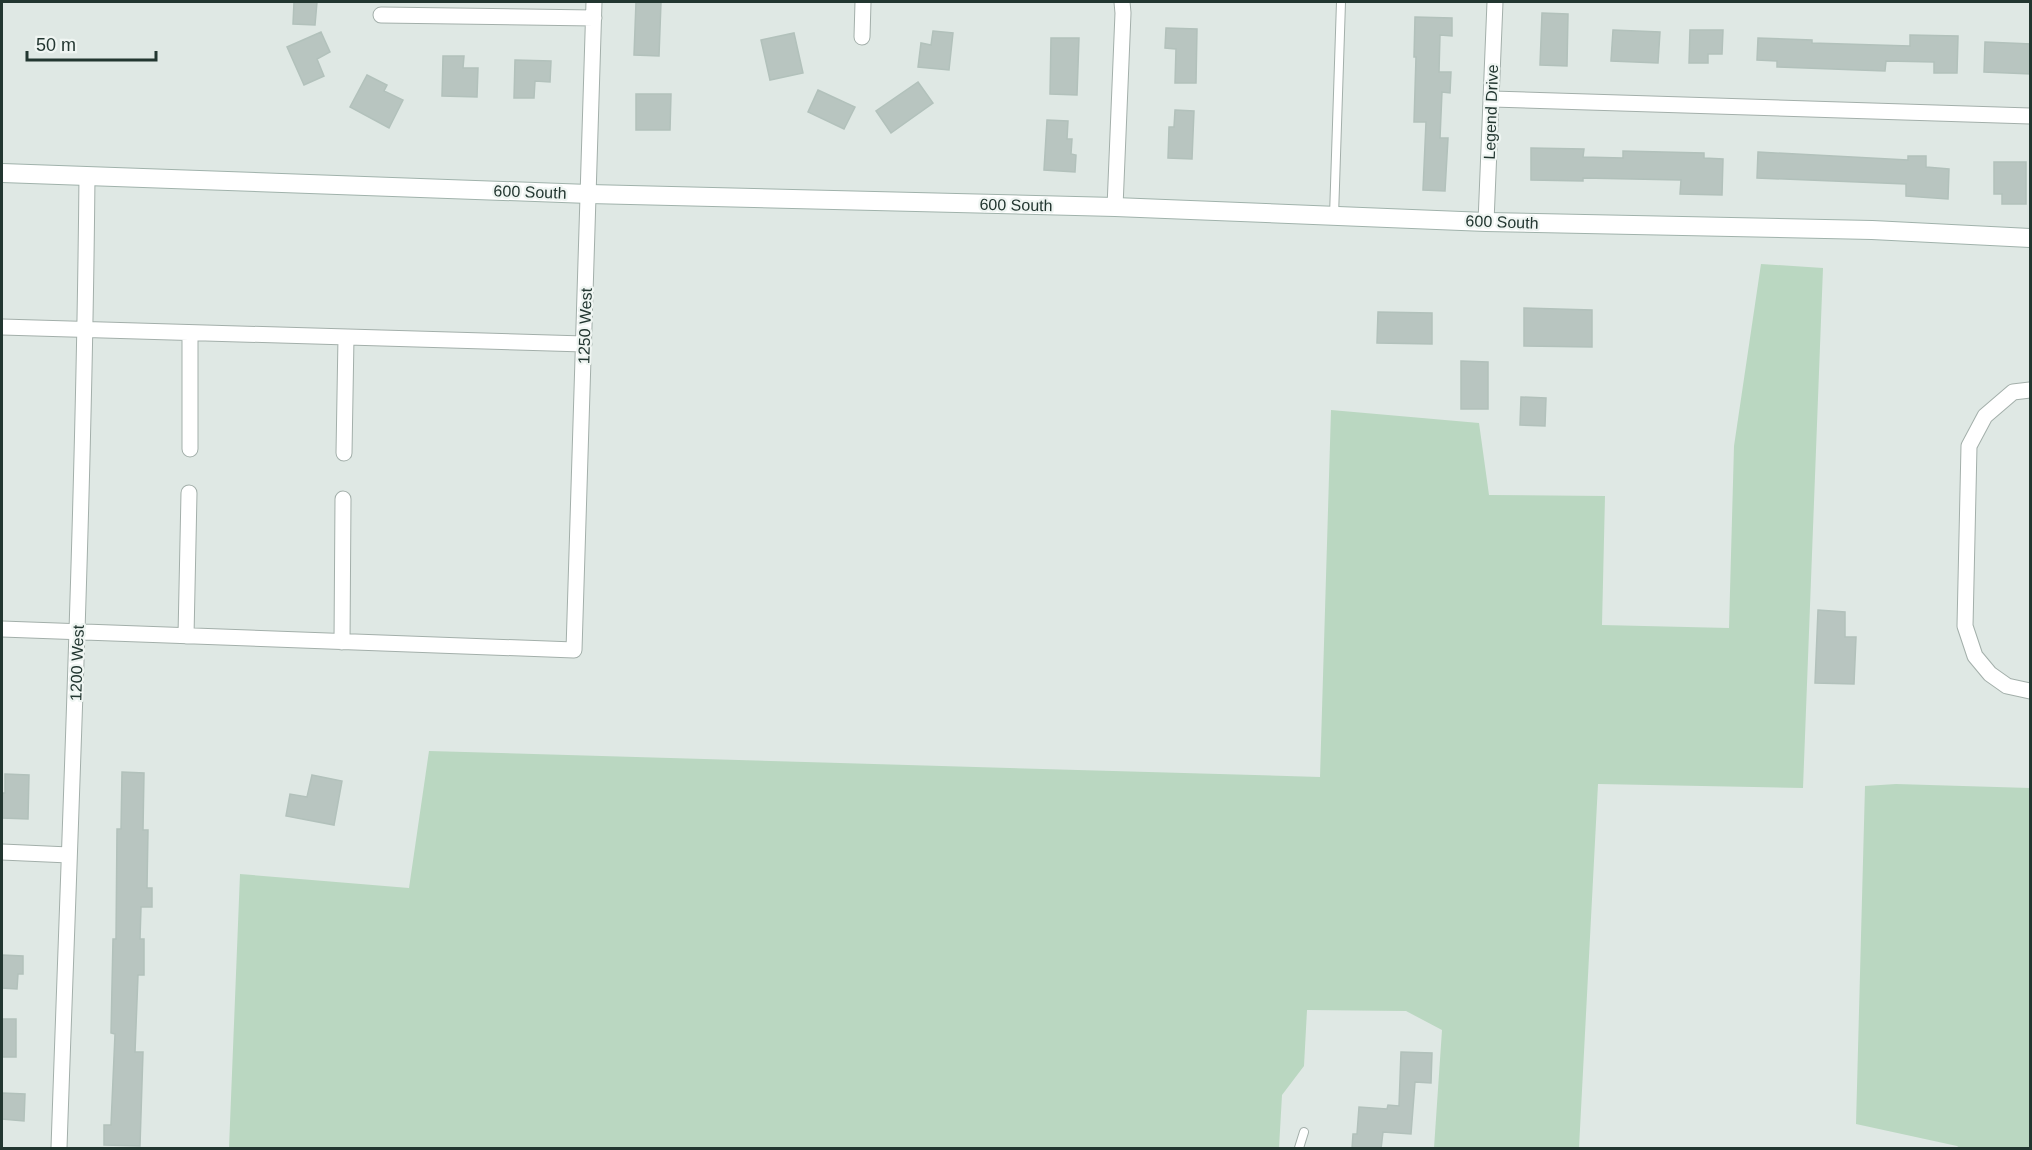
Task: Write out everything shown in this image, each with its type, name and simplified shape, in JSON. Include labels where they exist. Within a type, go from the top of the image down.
[{"type":"main road","name":"600 South","points":[[2,174],[589,194],[1115,207],[1486,222],[1872,230],[2031,238]]},
{"type":"street","name":"1250 West","points":[[342,642],[574,650],[594,2]]},
{"type":"street","points":[[862,37],[863,2]]},
{"type":"street","points":[[1115,207],[1124,13],[1122,2]]},
{"type":"street","name":"Legend Drive","points":[[1486,222],[1495,2]]},
{"type":"street","points":[[381,15],[594,18]]},
{"type":"street","points":[[1492,99],[2031,116]]},
{"type":"street","name":"1200 West","points":[[59,1149],[86,330],[87,177]]},
{"type":"street","points":[[2,327],[584,344]]},
{"type":"street","points":[[190,333],[190,449]]},
{"type":"street","points":[[344,453],[346,337]]},
{"type":"street","points":[[2031,390],[2013,392],[1985,416],[1969,446],[1965,626],[1975,656],[1989,674],[2007,686],[2031,692]]},
{"type":"street","points":[[186,636],[189,493]]},
{"type":"street","points":[[2,629],[342,642],[343,499]]},
{"type":"street","points":[[2,852],[69,855]]},
{"type":"lane","points":[[1334,216],[1341,2]]},
{"type":"lane","points":[[1299,1149],[1304,1132]]},
{"type":"green space","points":[[1761,264],[1823,268],[1803,788],[1598,784],[1579,1148],[1434,1148],[1442,1030],[1406,1011],[1307,1010],[1304,1066],[1282,1095],[1279,1148],[229,1148],[240,874],[409,888],[429,751],[1320,777],[1331,410],[1479,423],[1489,495],[1605,496],[1602,625],[1729,628],[1734,446]]},
{"type":"green space","points":[[1896,784],[2030,788],[2030,1148],[1960,1148],[1856,1124],[1865,786]]},
{"type":"building","points":[[294,2],[317,2],[315,25],[293,24]]},
{"type":"building","points":[[636,2],[661,2],[659,56],[634,55]]},
{"type":"building","points":[[1542,13],[1568,14],[1567,66],[1540,65]]},
{"type":"building","points":[[1415,17],[1452,18],[1452,36],[1440,35],[1439,72],[1451,72],[1450,93],[1442,92],[1440,138],[1448,138],[1445,191],[1423,190],[1426,122],[1414,122]]},
{"type":"building","points":[[1166,28],[1197,29],[1196,83],[1175,83],[1176,49],[1165,48]]},
{"type":"building","points":[[1613,30],[1660,32],[1658,63],[1611,61]]},
{"type":"building","points":[[1690,30],[1723,30],[1722,54],[1708,54],[1708,63],[1689,63]]},
{"type":"building","points":[[933,31],[953,33],[949,70],[918,67],[921,43],[931,45]]},
{"type":"building","points":[[321,32],[330,52],[317,59],[324,76],[304,85],[287,47]]},
{"type":"building","points":[[794,33],[803,73],[770,80],[761,40]]},
{"type":"building","points":[[1910,35],[1958,36],[1957,73],[1934,73],[1934,62],[1886,61],[1885,71],[1777,67],[1777,61],[1757,60],[1758,38],[1812,40],[1812,43],[1910,46]]},
{"type":"building","points":[[1051,38],[1079,38],[1077,95],[1050,94]]},
{"type":"building","points":[[1985,42],[2031,44],[2031,74],[1984,72]]},
{"type":"building","points":[[443,56],[464,56],[463,68],[478,68],[477,97],[442,96]]},
{"type":"building","points":[[515,60],[551,61],[550,82],[535,81],[534,98],[514,98]]},
{"type":"building","points":[[367,75],[387,85],[384,91],[403,100],[389,128],[350,107]]},
{"type":"building","points":[[918,82],[933,103],[891,133],[876,111]]},
{"type":"building","points":[[818,90],[855,107],[844,129],[808,112]]},
{"type":"building","points":[[636,94],[671,94],[670,130],[636,130]]},
{"type":"building","points":[[1175,110],[1194,111],[1192,159],[1168,158],[1169,127],[1174,127]]},
{"type":"building","points":[[1047,120],[1068,121],[1067,139],[1072,139],[1071,154],[1076,155],[1075,172],[1044,170]]},
{"type":"building","points":[[1531,148],[1584,149],[1583,157],[1623,158],[1623,151],[1704,153],[1704,158],[1723,159],[1722,195],[1680,194],[1681,180],[1583,178],[1583,181],[1531,180]]},
{"type":"building","points":[[1758,152],[1908,160],[1908,156],[1926,156],[1926,167],[1949,169],[1948,199],[1906,196],[1906,184],[1757,178]]},
{"type":"building","points":[[1994,162],[2026,162],[2026,204],[2002,204],[2002,194],[1994,194]]},
{"type":"building","points":[[1524,308],[1592,310],[1592,347],[1524,346]]},
{"type":"building","points":[[1378,312],[1432,313],[1432,344],[1377,343]]},
{"type":"building","points":[[1461,361],[1488,362],[1488,409],[1461,409]]},
{"type":"building","points":[[1521,397],[1546,398],[1545,426],[1520,425]]},
{"type":"building","points":[[1818,610],[1845,612],[1845,637],[1856,637],[1854,684],[1815,683]]},
{"type":"building","points":[[122,772],[144,773],[143,830],[148,830],[147,888],[152,888],[152,907],[141,907],[140,939],[144,939],[144,975],[138,975],[135,1052],[143,1052],[140,1146],[104,1145],[104,1125],[111,1125],[115,1034],[111,1033],[113,939],[116,939],[117,829],[121,829]]},
{"type":"building","points":[[5,774],[29,775],[28,819],[2,818]]},
{"type":"building","points":[[312,775],[342,781],[334,825],[286,816],[290,794],[307,797]]},
{"type":"building","points":[[2,955],[23,956],[23,974],[18,974],[17,989],[2,988]]},
{"type":"building","points":[[2,1019],[16,1019],[16,1057],[2,1057]]},
{"type":"building","points":[[1401,1052],[1432,1053],[1431,1083],[1415,1082],[1411,1134],[1383,1132],[1381,1149],[1352,1149],[1353,1134],[1357,1134],[1359,1107],[1387,1109],[1388,1105],[1399,1106]]},
{"type":"building","points":[[2,1093],[25,1094],[24,1121],[2,1119]]}]
